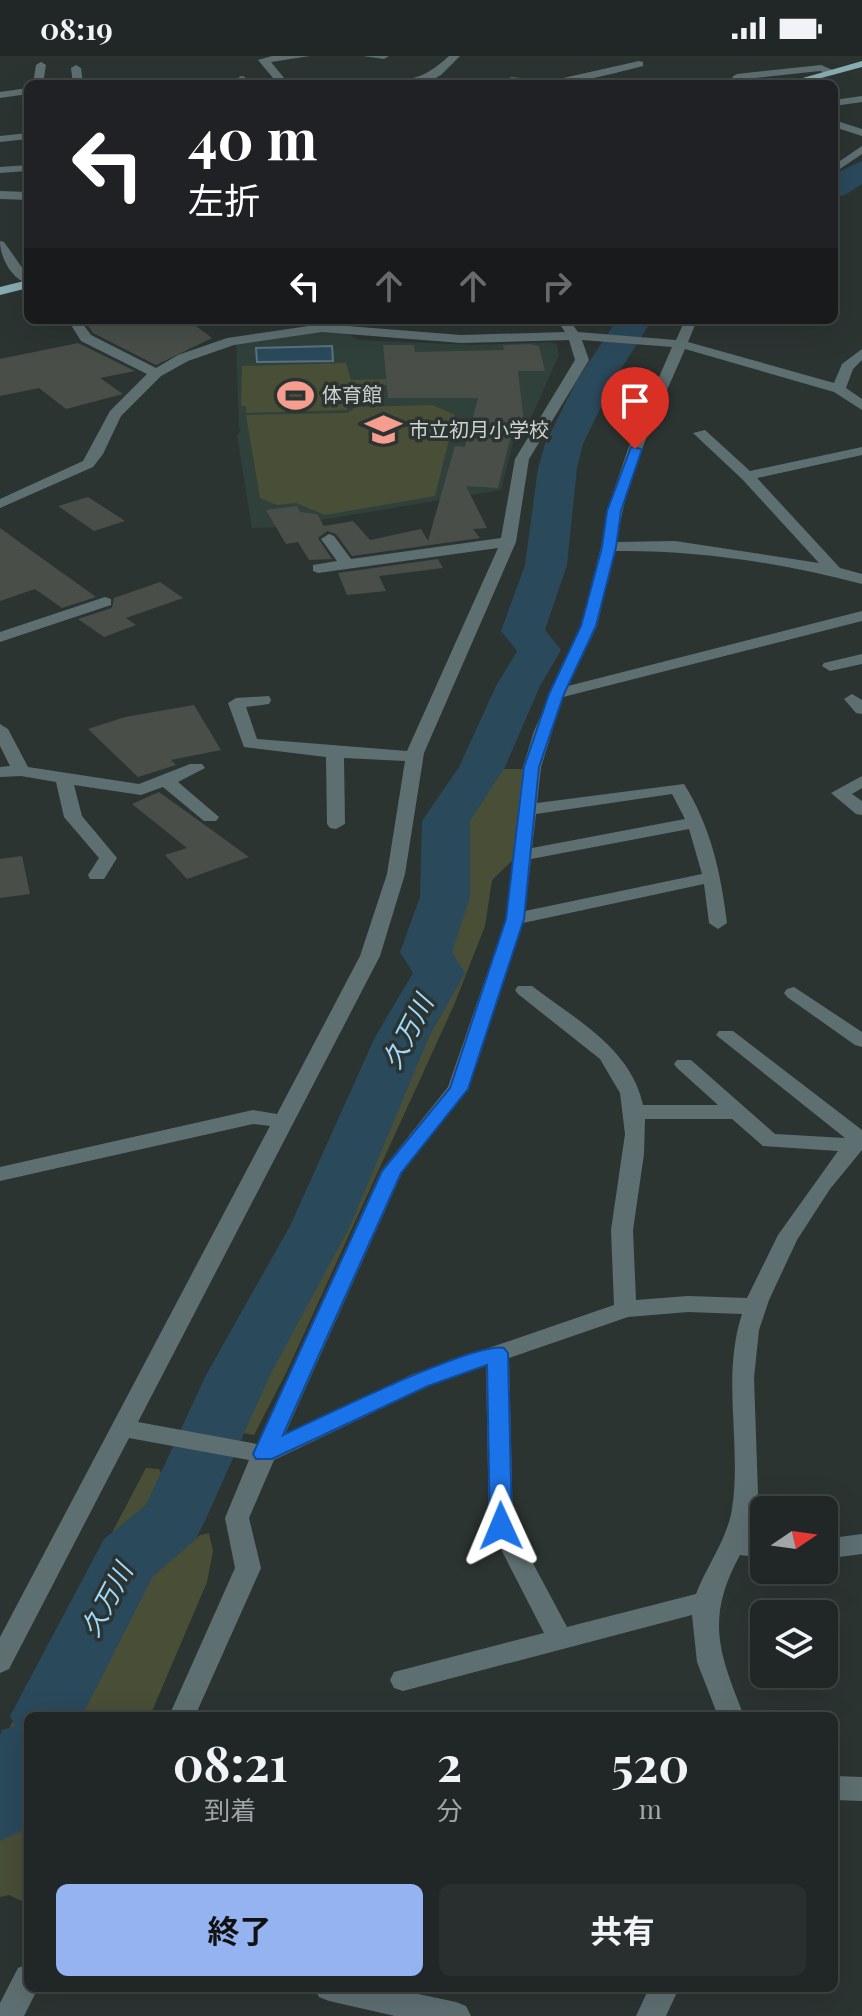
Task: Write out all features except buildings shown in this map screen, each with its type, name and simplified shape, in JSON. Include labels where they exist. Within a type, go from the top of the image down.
[{"type":"main road","points":[[802,80],[862,64]]},
{"type":"main road","points":[[0,291],[24,283]]},
{"type":"street","points":[[280,80],[263,60],[305,56]]},
{"type":"street","points":[[368,56],[384,56]]},
{"type":"street","points":[[424,80],[437,73],[455,56]]},
{"type":"street","points":[[569,80],[639,64]]},
{"type":"street","points":[[39,80],[41,65]]},
{"type":"street","points":[[76,68],[78,80]]},
{"type":"street","points":[[740,80],[737,77],[821,68],[832,72]]},
{"type":"street","points":[[0,95],[24,92]]},
{"type":"street","points":[[838,102],[862,99]]},
{"type":"street","points":[[838,127],[862,133]]},
{"type":"street","points":[[0,139],[24,136]]},
{"type":"street","points":[[838,167],[862,149]]},
{"type":"street","points":[[0,170],[24,168]]},
{"type":"street","points":[[0,195],[24,198]]},
{"type":"street","points":[[0,245],[24,277]]},
{"type":"street","points":[[0,271],[16,268]]},
{"type":"street","points":[[77,324],[86,338],[156,373]]},
{"type":"street","points":[[184,1712],[248,1568],[237,1518],[255,1453],[392,1171],[458,1089],[515,919],[532,767],[556,694],[589,626],[609,547],[614,511],[671,343],[688,324]]},
{"type":"street","points":[[0,504],[88,464],[115,414],[156,373],[215,345],[296,330],[342,328],[461,339],[568,328],[599,336],[701,348],[839,389],[862,406]]},
{"type":"street","points":[[0,1662],[370,956],[396,874],[414,757],[438,696],[467,641],[508,542],[522,459],[582,360],[568,328]]},
{"type":"street","points":[[839,389],[847,367],[862,353]]},
{"type":"street","points":[[700,433],[747,476],[835,571]]},
{"type":"street","points":[[747,476],[862,451]]},
{"type":"street","points":[[329,539],[347,564]]},
{"type":"street","points":[[318,568],[508,542]]},
{"type":"street","points":[[609,547],[675,546],[781,560],[862,579]]},
{"type":"street","points":[[0,637],[105,602]]},
{"type":"street","points":[[556,694],[862,616]]},
{"type":"street","points":[[830,666],[862,659]]},
{"type":"street","points":[[263,700],[236,703],[250,743],[288,751],[335,750],[414,757]]},
{"type":"street","points":[[0,729],[21,771]]},
{"type":"street","points":[[335,750],[336,824]]},
{"type":"street","points":[[0,772],[21,771],[141,790],[196,768]]},
{"type":"street","points":[[64,778],[73,817],[108,858],[97,875]]},
{"type":"street","points":[[165,780],[210,817]]},
{"type":"street","points":[[862,781],[840,793],[862,810]]},
{"type":"street","points":[[528,810],[678,788],[696,822],[712,877],[718,923]]},
{"type":"street","points":[[524,855],[696,822]]},
{"type":"street","points":[[515,919],[712,877]]},
{"type":"street","points":[[525,990],[607,1055],[633,1098],[636,1154],[624,1215],[620,1274],[626,1309]]},
{"type":"street","points":[[794,993],[862,1041]]},
{"type":"street","points":[[726,1035],[859,1140]]},
{"type":"street","points":[[684,1064],[770,1141],[859,1140]]},
{"type":"street","points":[[634,1112],[738,1112]]},
{"type":"street","points":[[0,1174],[253,1117],[282,1121]]},
{"type":"street","points":[[729,1712],[704,1647],[702,1632],[707,1601],[718,1572],[736,1545],[744,1508],[743,1359],[754,1306],[806,1210],[859,1140]]},
{"type":"street","points":[[120,1428],[255,1453],[421,1380],[626,1309],[688,1304],[754,1306]]},
{"type":"street","points":[[497,1353],[501,1526],[560,1639]]},
{"type":"street","points":[[838,1547],[862,1544]]},
{"type":"street","points":[[736,1545],[750,1546]]},
{"type":"street","points":[[403,1680],[707,1601]]},
{"type":"street","points":[[838,1788],[862,1789]]},
{"type":"street","points":[[9,2016],[24,1985]]},
{"type":"street","points":[[347,1992],[456,2016]]},
{"type":"street","points":[[651,2016],[662,1992]]},
{"type":"shaded area","name":"市立初月小学校","points":[[323,331],[346,332],[358,340],[474,345],[550,342],[557,345],[559,355],[522,438],[513,442],[501,490],[279,527],[252,528],[237,435],[241,431],[236,342]]},
{"type":"green space","name":"体育館","points":[[346,363],[351,380],[386,379],[387,385],[351,386],[352,403],[347,404],[347,410],[246,413],[246,406],[241,406],[242,366]]},
{"type":"green space","points":[[433,405],[455,415],[435,496],[325,515],[296,503],[277,505],[260,498],[246,415],[347,413],[356,407]]},
{"type":"green space","points":[[501,769],[524,769],[513,860],[492,880],[485,926],[454,1005],[287,1371],[254,1435],[232,1431],[248,1401],[245,1383],[276,1338],[341,1219],[343,1202],[356,1184],[376,1126],[397,1093],[454,961],[444,965],[438,951],[444,923],[459,900],[457,822],[477,786]]},
{"type":"green space","points":[[146,1468],[159,1469],[164,1479],[151,1502],[134,1515],[36,1712],[24,1712],[24,1737],[0,1785],[0,1746]]},
{"type":"green space","points":[[209,1533],[213,1551],[207,1582],[152,1712],[64,1712],[133,1572],[176,1556],[200,1535]]},
{"type":"green space","points":[[24,1792],[24,1902],[9,1895],[0,1897],[0,1840]]},
{"type":"water","points":[[332,346],[333,361],[257,362],[256,348]]},
{"type":"waterway","name":"久万川","points":[[838,185],[862,170]]},
{"type":"waterway","name":"久万川","points":[[48,1712],[128,1558],[172,1521],[238,1375],[320,1226],[402,1037],[439,973],[426,952],[445,897],[446,821],[482,767],[518,686],[539,650],[523,631],[546,565],[560,456],[586,396],[632,324]]},
{"type":"waterway","name":"久万川","points":[[0,1809],[24,1760]]},
{"type":"place","name":"体育館","points":[[296,395]]},
{"type":"place","name":"市立初月小学校","points":[[383,430]]},
{"type":"route","points":[[501,1526],[497,1353],[421,1380],[264,1454],[392,1171],[458,1089],[515,919],[532,767],[556,694],[589,626],[609,547],[614,511],[635,449]]}]
